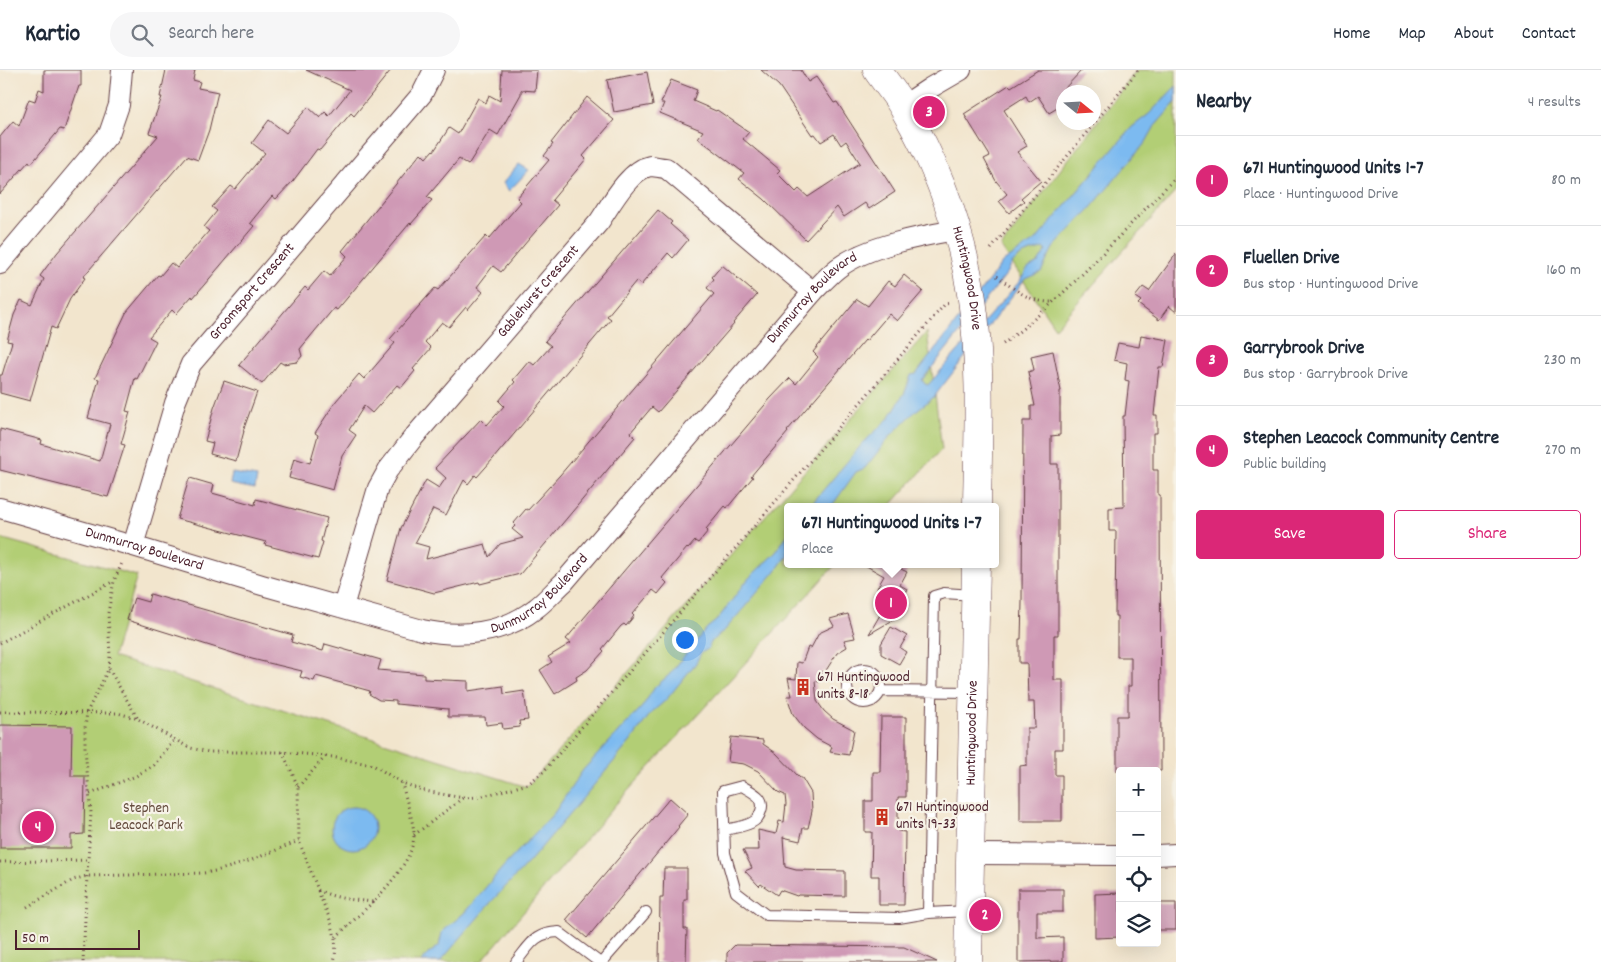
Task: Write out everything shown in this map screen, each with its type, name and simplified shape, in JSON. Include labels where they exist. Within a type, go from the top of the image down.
[{"type":"street","points":[[0,264],[109,134],[120,105],[122,70]]},
{"type":"street","name":"Groomsport Crescent","points":[[134,546],[175,403],[191,364],[404,116],[422,94],[434,70]]},
{"type":"street","name":"Huntingwood Drive","points":[[877,70],[903,106],[936,171],[956,230],[970,284],[977,349],[977,503]]},
{"type":"street","points":[[903,106],[961,70]]},
{"type":"street","name":"Gablehurst Crescent","points":[[343,607],[378,488],[388,470],[413,438],[599,222],[620,190],[637,172],[650,166],[666,168],[813,292]]},
{"type":"street","name":"Dunmurray Boulevard","points":[[0,508],[134,546],[262,586],[422,630],[439,634],[452,634],[482,632],[502,627],[533,610],[564,582],[813,292],[838,268],[850,260],[893,244],[956,230]]},
{"type":"street","name":"Huntingwood Drive","points":[[968,962],[976,568]]},
{"type":"street","points":[[970,854],[1116,855]]},
{"type":"street","points":[[1161,855],[1176,854]]},
{"type":"lane","points":[[928,913],[934,596],[944,593],[975,595]]},
{"type":"lane","points":[[880,691],[973,692]]},
{"type":"lane","points":[[724,830],[750,824],[757,820],[762,808],[762,801],[756,794],[742,786],[724,791],[724,830],[725,853],[736,892],[766,915],[899,918],[928,913],[969,911]]},
{"type":"lane","points":[[516,962],[532,942],[545,933],[559,932],[600,962],[646,912]]},
{"type":"path","points":[[991,249],[1138,70]]},
{"type":"path","points":[[1003,344],[1030,324],[1054,302],[1176,177]]},
{"type":"path","points":[[996,276],[1028,298],[1054,302]]},
{"type":"path","points":[[83,962],[92,813],[84,749],[85,728],[87,712],[109,668],[108,613],[114,581],[120,565],[134,546]]},
{"type":"path","points":[[0,643],[114,581]]},
{"type":"path","points":[[109,668],[138,720]]},
{"type":"path","points":[[90,794],[136,776],[154,765],[174,740]]},
{"type":"path","points":[[281,752],[298,787],[299,841],[336,937],[334,962]]},
{"type":"path","points":[[298,787],[327,756]]},
{"type":"path","points":[[336,937],[374,902],[401,868],[409,852],[414,835],[402,783]]},
{"type":"path","points":[[414,835],[463,798]]},
{"type":"path","points":[[27,908],[73,880],[87,876],[204,873],[246,862],[299,841]]},
{"type":"path","points":[[0,862],[88,860]]},
{"type":"path","points":[[318,890],[329,896],[341,899],[374,902]]},
{"type":"green space","points":[[1137,70],[1176,70],[1176,191],[1055,328],[1001,247],[1091,130],[1101,130],[1101,117]]},
{"type":"green space","name":"Stephen Leacock Park","points":[[927,332],[942,449],[893,503],[784,503],[784,568],[832,568],[616,804],[481,962],[0,962],[0,538],[137,576],[113,657],[527,787]]},
{"type":"water","points":[[1176,86],[1176,102],[1155,126],[1146,142],[1090,209],[1053,248],[1041,272],[1025,279],[934,397],[892,434],[865,468],[856,472],[834,503],[812,503],[862,444],[889,418],[905,392],[911,375],[916,374],[1003,262],[1036,240],[1132,127],[1149,114]],"holes":[[[1044,248],[1046,250],[1038,263],[1027,269],[1020,281],[928,385],[925,384],[922,380],[1008,272],[1014,261],[1027,253]]]},
{"type":"water","points":[[519,164],[529,170],[509,191],[503,183]]},
{"type":"water","points":[[232,473],[257,477],[255,489],[230,484]]},
{"type":"water","points":[[784,540],[784,559],[775,572],[725,630],[711,642],[708,649],[701,653],[696,663],[666,700],[651,713],[631,741],[530,861],[492,901],[440,962],[421,962],[439,946],[442,932],[464,913],[503,867],[554,813],[583,770],[642,707],[655,687],[669,675],[707,628],[717,620],[748,579],[776,552]]},
{"type":"water","points":[[353,807],[368,813],[374,828],[368,843],[353,849],[338,843],[332,828],[338,813]]},
{"type":"building","points":[[44,70],[81,70],[81,86],[79,86],[64,130],[60,129],[31,164],[29,161],[0,194],[0,137],[13,121],[19,126],[29,99],[35,101],[39,89],[44,91]]},
{"type":"building","points":[[166,70],[195,70],[193,80],[200,82],[198,88],[218,92],[209,130],[198,160],[187,156],[83,277],[85,278],[70,299],[56,329],[51,327],[30,401],[0,393],[0,375],[2,375],[12,342],[7,341],[14,315],[21,300],[32,305],[44,279],[40,276],[57,253],[158,136],[149,133],[162,97],[160,97]]},
{"type":"building","points":[[306,70],[391,70],[354,116],[351,113],[320,150],[317,149],[293,181],[276,199],[272,196],[250,223],[254,226],[193,298],[192,296],[176,314],[172,310],[149,337],[156,341],[137,379],[135,378],[126,411],[130,412],[121,444],[125,445],[108,497],[0,470],[0,429],[42,440],[41,444],[100,461],[110,424],[88,418],[99,379],[95,378],[126,313],[158,275],[160,276],[171,263],[177,268],[209,231],[204,227],[217,211],[212,207],[231,186],[235,189],[265,153],[252,143],[269,120],[286,133],[308,107],[320,118],[325,112],[329,116],[350,90]]},
{"type":"building","points":[[502,70],[537,70],[535,91],[521,90],[521,94],[498,135],[490,130],[468,165],[459,159],[427,197],[432,200],[410,223],[337,310],[334,308],[300,349],[302,356],[297,362],[283,364],[280,362],[262,384],[239,365],[305,287],[308,290],[324,271],[330,276],[347,256],[342,251],[421,153],[426,158],[434,151],[449,128],[458,134],[478,98],[486,103],[489,95],[500,101]]},
{"type":"building","points":[[761,70],[801,70],[808,82],[816,77],[834,103],[837,102],[895,192],[869,209],[865,203],[844,217],[837,207],[806,240],[764,199],[739,179],[744,173],[698,138],[703,131],[660,113],[664,103],[661,103],[671,80],[697,90],[693,101],[717,110],[749,132],[743,139],[780,170],[777,173],[796,192],[799,189],[808,197],[860,163],[846,141],[841,145],[834,134],[821,142],[815,134],[812,135],[779,86]]},
{"type":"building","points":[[1038,70],[1082,70],[1068,85],[1056,85],[1056,109],[1049,113],[1038,96],[1029,102],[1026,96],[1004,110],[1027,146],[1017,152],[1041,181],[1021,198],[1024,201],[1009,213],[999,201],[1007,194],[996,181],[984,159],[990,156],[964,114],[1009,85],[1011,87]]},
{"type":"building","points":[[647,72],[653,105],[614,112],[607,80]]},
{"type":"building","points":[[587,97],[614,120],[583,156],[586,159],[552,200],[558,205],[501,272],[493,266],[477,287],[483,292],[468,310],[466,307],[449,327],[442,322],[425,342],[431,348],[413,369],[415,371],[401,388],[397,385],[372,413],[364,406],[349,430],[356,435],[342,456],[333,490],[289,478],[294,458],[310,463],[318,435],[315,433],[336,401],[359,374],[364,379],[395,343],[390,339],[435,288],[438,290],[486,236],[489,239],[521,202],[517,198],[549,160],[544,156],[553,144],[551,143]]},
{"type":"building","points":[[658,210],[688,240],[673,258],[668,253],[641,285],[636,281],[607,316],[611,319],[493,459],[468,484],[464,480],[446,515],[433,509],[415,543],[429,547],[426,559],[485,544],[489,557],[500,544],[523,538],[512,529],[516,525],[514,523],[560,475],[714,294],[707,288],[714,279],[712,277],[722,265],[757,295],[658,412],[652,407],[630,433],[635,437],[520,574],[434,593],[387,580],[401,528],[426,480],[439,488],[446,478],[435,468],[481,419],[487,425],[504,406],[499,401],[515,382],[513,380],[529,361],[534,365],[551,346],[545,341]]},
{"type":"building","points":[[1176,254],[1176,312],[1169,306],[1159,320],[1138,304],[1141,301],[1135,297],[1143,287],[1149,291]]},
{"type":"building","points":[[904,275],[923,291],[897,321],[889,314],[865,340],[787,431],[727,508],[725,506],[706,529],[708,531],[698,543],[695,541],[687,548],[662,578],[667,583],[658,594],[653,590],[632,614],[634,616],[626,626],[624,624],[621,626],[602,649],[604,651],[587,670],[576,677],[577,680],[555,694],[540,670],[552,662],[548,657],[571,643],[566,639],[770,399],[790,378],[796,384],[818,357],[813,352],[857,299],[868,306],[888,281],[895,286]]},
{"type":"building","points":[[1141,335],[1168,340],[1163,367],[1159,367],[1154,415],[1157,415],[1157,433],[1153,433],[1153,470],[1158,470],[1158,495],[1160,495],[1161,767],[1117,767],[1117,716],[1128,716],[1128,686],[1131,686],[1131,657],[1117,657],[1117,616],[1115,616],[1116,531],[1109,531],[1109,508],[1124,507],[1123,416],[1125,416],[1129,381],[1125,380],[1127,363],[1114,360],[1118,343],[1139,347]]},
{"type":"building","points":[[1053,351],[1061,391],[1060,435],[1051,436],[1051,464],[1058,464],[1058,635],[1054,635],[1054,680],[1063,680],[1063,749],[1055,749],[1055,775],[1062,775],[1062,821],[1020,821],[1020,766],[1027,765],[1027,728],[1035,728],[1034,702],[1028,702],[1027,663],[1019,663],[1022,602],[1023,421],[1031,421],[1031,406],[1035,406],[1028,372],[1034,370],[1031,356]]},
{"type":"building","points":[[224,381],[257,392],[243,431],[236,461],[210,454],[213,443],[205,441]]},
{"type":"building","points":[[190,478],[214,485],[212,493],[255,505],[256,499],[327,518],[318,559],[265,545],[266,542],[177,519]]},
{"type":"building","points":[[870,568],[901,568],[907,572],[900,585],[907,589],[900,601],[907,604],[900,616],[869,634],[884,608],[878,605],[885,592],[877,588],[884,576]]},
{"type":"building","points":[[150,594],[293,635],[291,642],[323,651],[325,644],[381,660],[378,670],[424,674],[424,679],[468,681],[468,691],[503,686],[504,694],[524,691],[528,720],[519,721],[520,727],[503,729],[502,723],[486,725],[485,717],[448,717],[448,709],[396,704],[396,701],[379,700],[369,694],[370,691],[316,676],[314,681],[300,677],[302,671],[252,659],[127,620],[134,598],[148,602]]},
{"type":"building","name":"671 Huntingwood units 8-18","points":[[848,614],[855,638],[844,640],[847,647],[837,653],[825,672],[822,671],[820,682],[815,681],[817,701],[824,711],[833,719],[854,730],[849,755],[830,752],[832,747],[817,739],[804,728],[793,714],[787,696],[792,696],[788,678],[796,679],[797,662],[802,663],[808,647],[811,648],[819,633],[834,626],[830,619]]},
{"type":"building","points":[[891,627],[907,636],[900,648],[906,652],[899,664],[881,654],[881,644]]},
{"type":"building","name":"671 Huntingwood units 19-33","points":[[881,717],[906,717],[906,797],[898,797],[898,831],[905,832],[904,905],[879,905],[879,876],[871,876],[872,832],[865,832],[865,801],[873,801],[873,772],[880,772]]},
{"type":"building","points":[[0,725],[72,726],[71,776],[85,776],[84,834],[71,835],[71,848],[0,848]]},
{"type":"building","points":[[731,737],[763,740],[763,744],[776,753],[802,778],[811,793],[812,811],[808,828],[803,828],[800,841],[783,837],[785,867],[796,870],[845,871],[845,896],[797,896],[780,890],[777,895],[761,884],[759,886],[745,871],[752,868],[743,850],[759,850],[758,830],[776,834],[779,821],[784,822],[786,804],[785,795],[778,792],[758,771],[744,764],[728,762]]},
{"type":"building","points":[[670,798],[688,814],[587,938],[566,920]]},
{"type":"building","points":[[664,868],[687,868],[687,900],[684,900],[684,929],[687,929],[686,962],[659,962],[660,898],[663,898]]},
{"type":"building","points":[[1018,889],[1063,889],[1063,912],[1037,912],[1037,938],[1063,937],[1063,961],[1018,962]]},
{"type":"building","points":[[1116,893],[1116,937],[1095,938],[1095,894]]},
{"type":"building","points":[[1161,903],[1176,903],[1176,930],[1161,930]]},
{"type":"building","points":[[735,945],[904,947],[937,962],[727,962],[727,953]]},
{"type":"place","name":"Garrybrook Drive","points":[[929,112]]},
{"type":"place","name":"671 Huntingwood Units 1-7","points":[[891,603]]},
{"type":"place","name":"671 Huntingwood units 8-18","points":[[803,687]]},
{"type":"place","name":"671 Huntingwood units 19-33","points":[[882,817]]},
{"type":"place","name":"Stephen Leacock Community Centre","points":[[38,827]]},
{"type":"place","name":"Fluellen Drive","points":[[985,915]]}]
